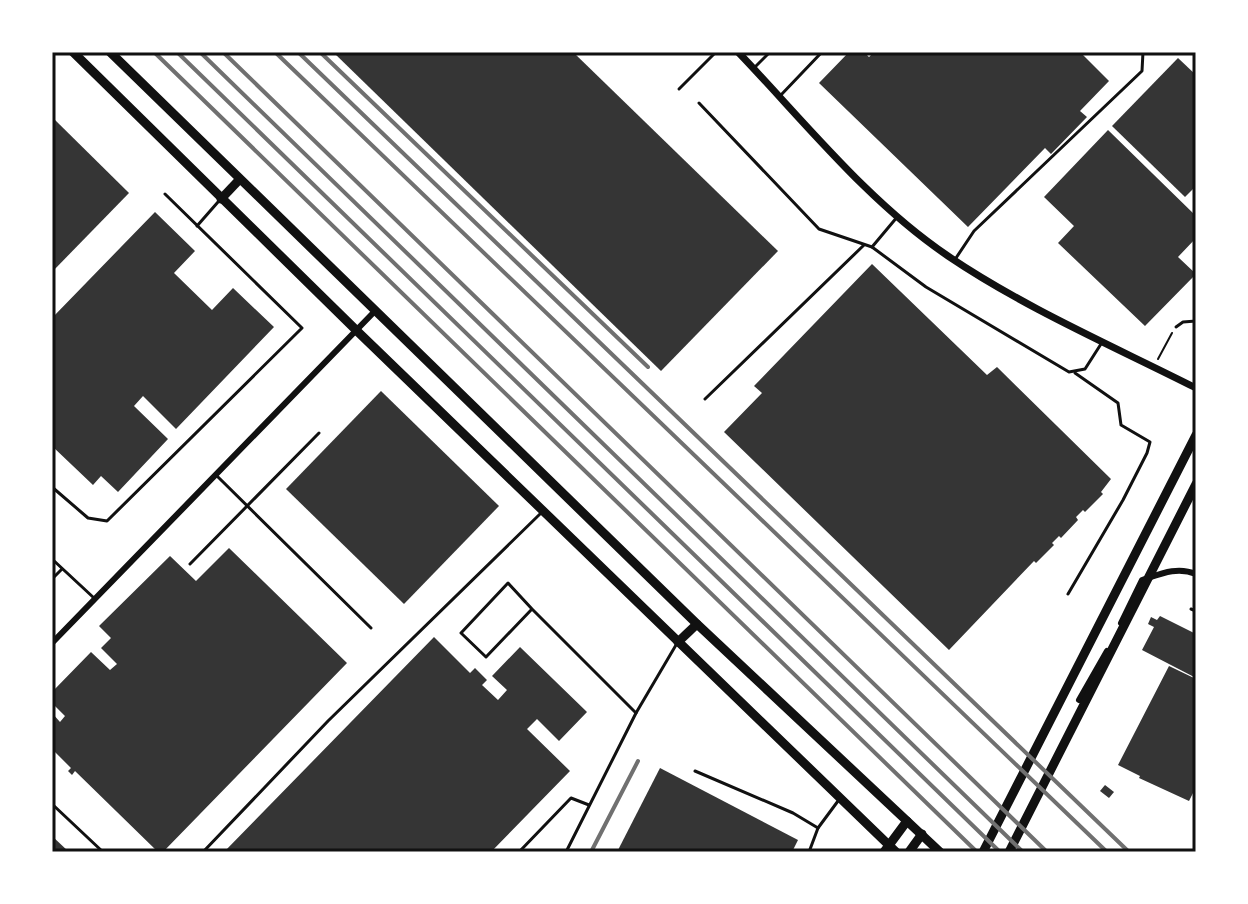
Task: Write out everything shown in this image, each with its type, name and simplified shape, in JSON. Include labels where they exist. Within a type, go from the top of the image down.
[{"type":"main road","points":[[73,52],[840,798],[889,850],[907,821]]},
{"type":"main road","points":[[110,52],[697,624],[940,852]]},
{"type":"main road","points":[[221,199],[239,180]]},
{"type":"main road","points":[[983,852],[1196,435]]},
{"type":"main road","points":[[1009,852],[1196,484]]},
{"type":"main road","points":[[678,642],[697,624]]},
{"type":"main road","points":[[909,852],[922,834]]},
{"type":"street","points":[[738,52],[898,216],[955,260],[984,279],[1196,388]]},
{"type":"street","points":[[52,643],[375,311]]},
{"type":"street","points":[[1079,700],[1142,580],[1169,571],[1195,573]]},
{"type":"lane","points":[[679,89],[716,52]]},
{"type":"lane","points":[[754,69],[770,52]]},
{"type":"lane","points":[[780,96],[822,52]]},
{"type":"lane","points":[[955,260],[974,231],[1142,71],[1143,52]]},
{"type":"lane","points":[[699,103],[819,229],[872,247],[926,287],[1063,369],[1075,373],[1118,403],[1121,425],[1150,442],[1123,500],[1068,594]]},
{"type":"lane","points":[[52,487],[88,518],[107,521],[302,328],[165,194]]},
{"type":"lane","points":[[197,226],[221,199]]},
{"type":"lane","points":[[872,247],[898,216]]},
{"type":"lane","points":[[705,399],[864,245]]},
{"type":"lane","points":[[1176,327],[1183,322],[1196,321]]},
{"type":"lane","points":[[1075,373],[1085,369],[1103,341]]},
{"type":"lane","points":[[190,564],[319,433]]},
{"type":"lane","points":[[214,474],[371,628]]},
{"type":"lane","points":[[203,852],[328,721],[543,512]]},
{"type":"lane","points":[[52,559],[94,598]]},
{"type":"lane","points":[[52,579],[62,569]]},
{"type":"lane","points":[[532,609],[486,657],[461,633],[508,583],[636,713]]},
{"type":"lane","points":[[566,852],[636,713],[678,642]]},
{"type":"lane","points":[[695,771],[793,813],[818,828]]},
{"type":"lane","points":[[519,852],[571,798],[589,805]]},
{"type":"lane","points":[[809,852],[818,828],[840,798]]},
{"type":"lane","points":[[52,804],[103,852]]},
{"type":"path","points":[[1154,367],[1176,327]]},
{"type":"building","points":[[333,52],[573,52],[778,251],[661,371]]},
{"type":"building","points":[[849,52],[864,52],[869,57],[874,52],[1080,52],[1109,81],[1080,111],[1087,117],[1051,154],[1045,148],[968,227],[819,83]]},
{"type":"building","points":[[1178,58],[1196,75],[1196,186],[1185,197],[1112,126]]},
{"type":"building","points":[[52,117],[129,193],[52,272]]},
{"type":"building","points":[[1108,130],[1196,216],[1196,238],[1178,257],[1196,274],[1145,326],[1058,243],[1074,226],[1044,197]]},
{"type":"building","points":[[155,212],[195,251],[174,273],[212,310],[233,288],[274,327],[176,429],[143,396],[134,406],[168,439],[118,492],[101,476],[93,485],[52,446],[52,318]]},
{"type":"building","points":[[872,264],[987,375],[997,367],[1111,479],[1101,492],[1103,494],[1076,517],[1078,520],[1061,538],[1059,536],[1052,543],[1054,545],[1036,563],[1034,561],[949,650],[724,432],[762,393],[754,386]]},
{"type":"building","points":[[381,391],[499,506],[404,604],[286,489]]},
{"type":"building","points":[[229,548],[347,663],[163,852],[158,852],[75,771],[72,775],[68,771],[71,768],[52,749],[52,713],[60,722],[65,716],[52,703],[52,692],[91,652],[110,670],[117,664],[101,648],[111,638],[99,626],[170,556],[196,581]]},
{"type":"building","points":[[1160,616],[1196,634],[1196,678],[1142,650],[1154,627],[1148,624],[1151,617],[1157,620]]},
{"type":"building","points":[[434,637],[470,673],[475,668],[487,680],[482,685],[498,700],[507,690],[492,676],[520,647],[587,712],[559,741],[537,719],[527,729],[570,771],[491,852],[224,852]]},
{"type":"building","points":[[1169,666],[1196,679],[1196,787],[1189,801],[1118,765]]},
{"type":"building","points":[[660,768],[798,840],[792,852],[617,852]]},
{"type":"building","points":[[1105,785],[1114,792],[1109,798],[1100,791]]},
{"type":"building","points":[[52,836],[69,852],[52,852]]},
{"type":"railway","points":[[154,52],[977,852]]},
{"type":"railway","points":[[177,52],[1000,852]]},
{"type":"railway","points":[[200,52],[1023,852]]},
{"type":"railway","points":[[223,52],[1047,852]]},
{"type":"railway","points":[[275,52],[1107,852]]},
{"type":"railway","points":[[298,52],[1129,852]]},
{"type":"railway","points":[[320,52],[648,367]]},
{"type":"railway","points":[[591,852],[638,761]]}]
